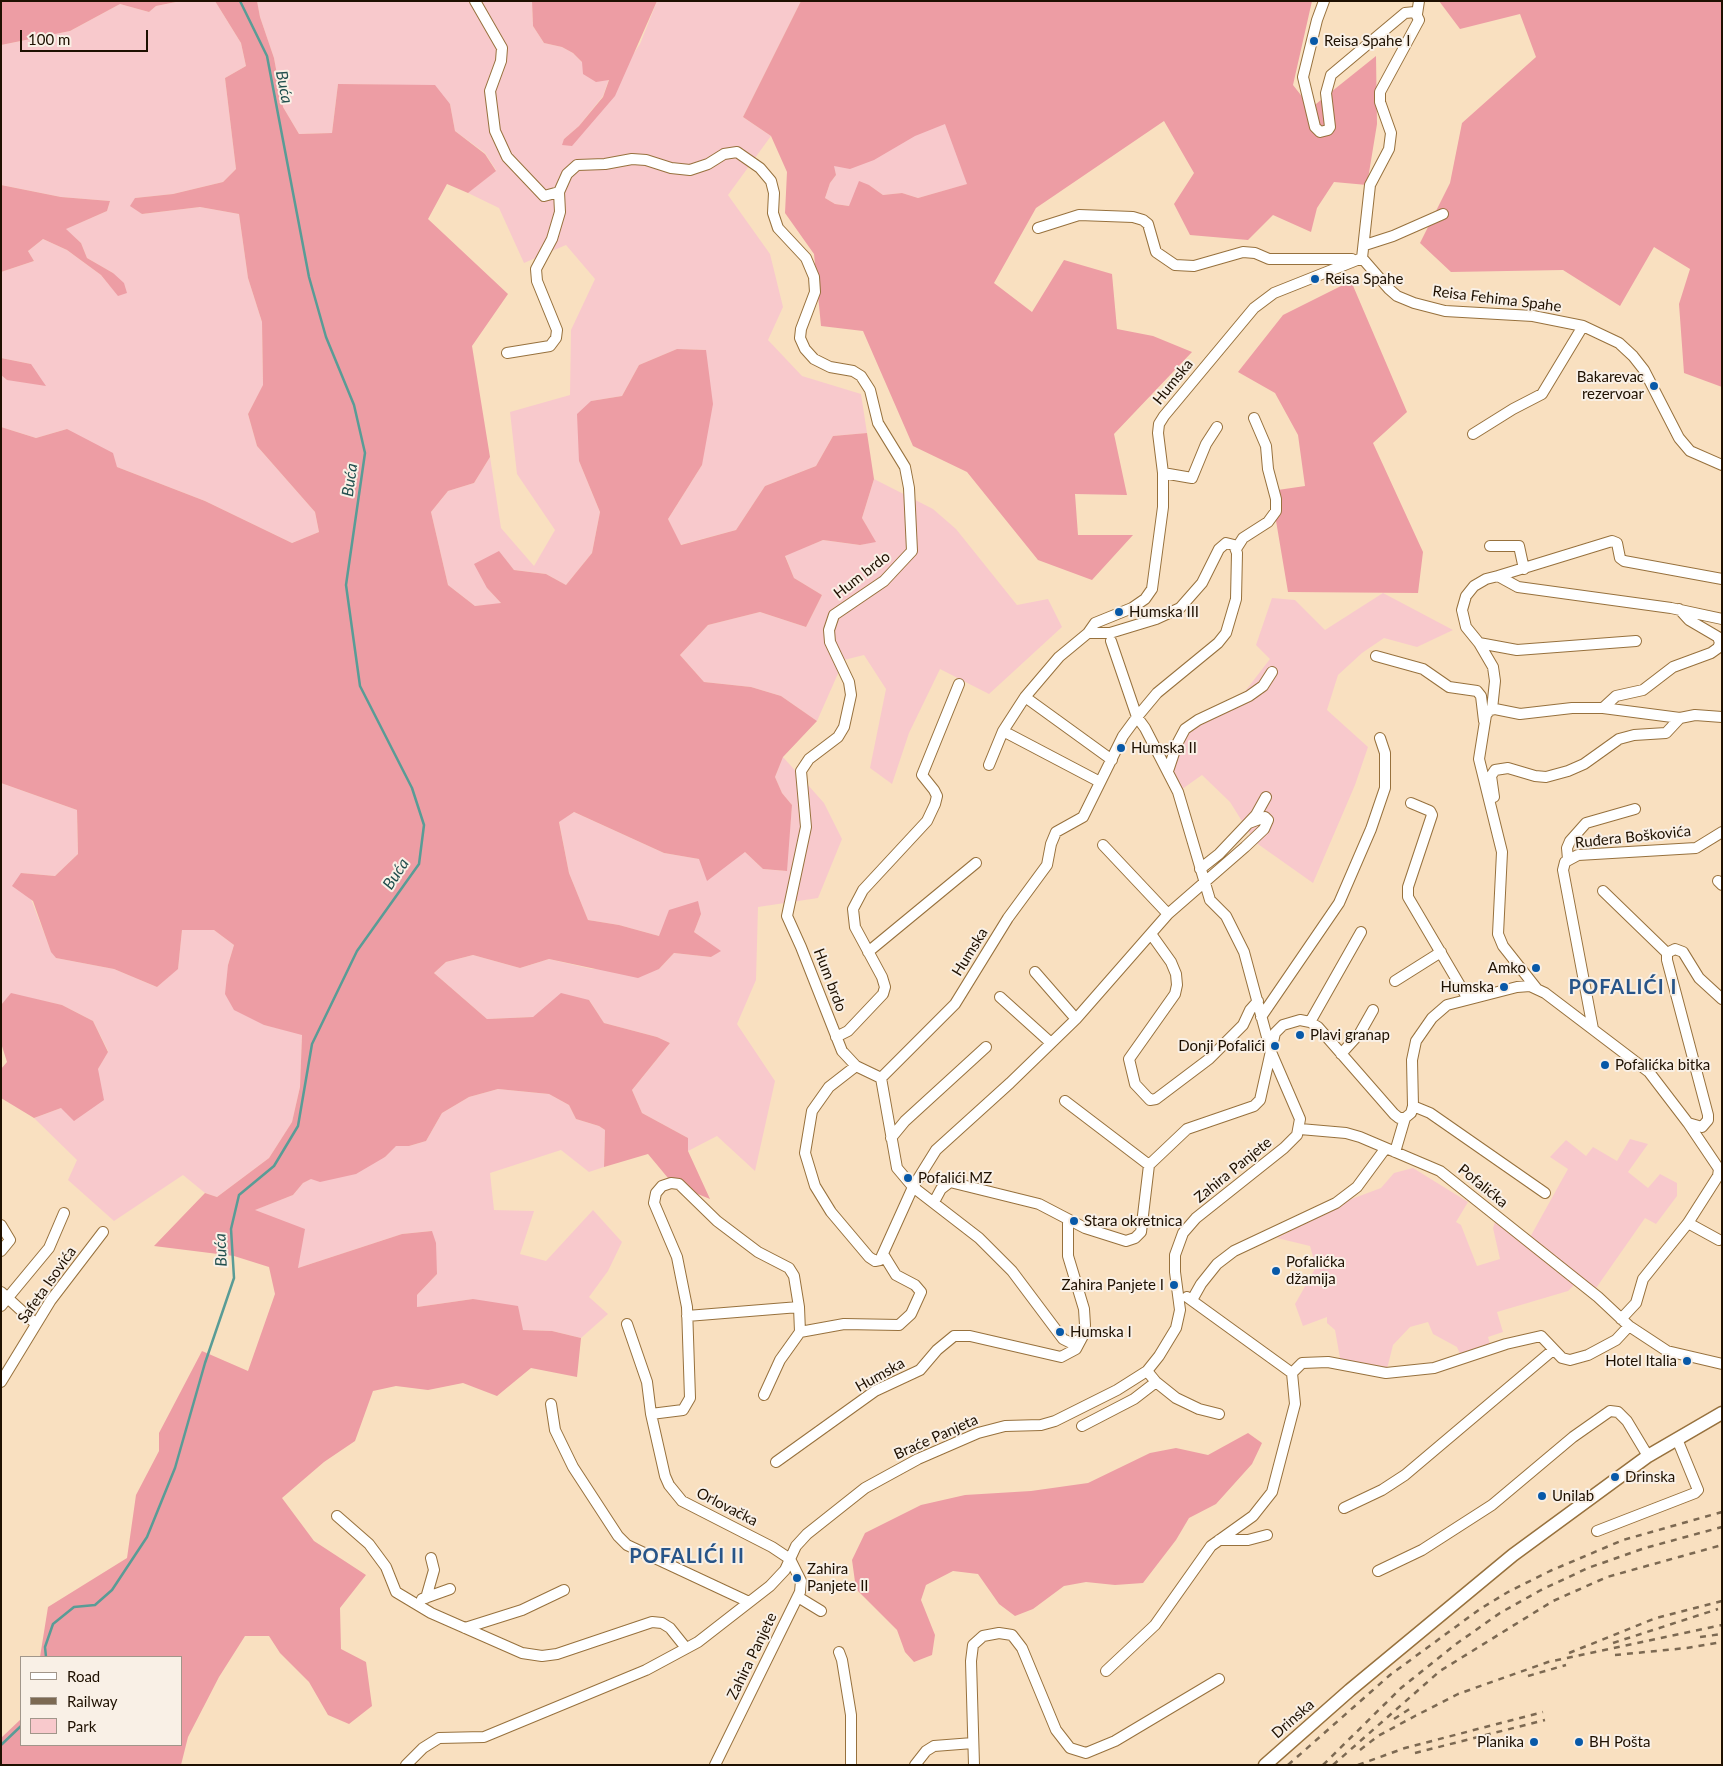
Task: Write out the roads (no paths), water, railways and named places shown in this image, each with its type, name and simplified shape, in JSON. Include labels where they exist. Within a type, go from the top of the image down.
[{"type":"main road","name":"Drinska","points":[[1265,1765],[1358,1684],[1513,1555],[1648,1456],[1722,1413]]},
{"type":"street","points":[[475,1],[502,48],[501,61],[490,91],[495,131],[507,157],[544,196],[559,192],[560,212],[552,239],[536,269],[537,281],[557,330],[556,338],[550,346],[508,353]]},
{"type":"street","points":[[1324,1],[1316,20],[1303,77],[1315,127],[1320,132],[1328,130],[1330,127],[1326,93],[1331,75],[1401,16],[1409,12],[1417,14]]},
{"type":"street","points":[[1038,228],[1079,215],[1133,217],[1143,220],[1148,224],[1156,252],[1175,265],[1194,266],[1243,252],[1255,253],[1269,259],[1361,259],[1365,245],[1370,185],[1389,149],[1391,133],[1380,102],[1380,92],[1417,28],[1419,1]]},
{"type":"street","name":"Hum brdo","points":[[559,192],[567,174],[577,165],[646,160],[671,168],[690,170],[708,164],[724,154],[738,152],[755,163],[771,182],[774,193],[773,213],[778,228],[806,258],[814,277],[815,292],[801,329],[800,338],[805,349],[814,359],[830,367],[853,371],[864,380],[870,390],[878,423],[905,467],[909,488],[912,551],[884,580],[834,615],[829,630],[830,642],[849,682],[851,695],[844,727],[838,737],[809,760],[801,771],[806,827],[787,916],[802,947],[842,1051],[856,1066],[881,1078]]},
{"type":"street","points":[[1365,245],[1393,236],[1443,214]]},
{"type":"street","name":"Reisa Fehima Spahe","points":[[1361,259],[1397,296],[1429,308],[1462,313],[1533,316],[1583,326],[1619,343],[1644,370],[1678,438],[1690,451],[1722,465]]},
{"type":"street","name":"Humska","points":[[989,765],[1003,731],[1025,697],[1059,657],[1088,633],[1095,623],[1132,608],[1145,599],[1152,589],[1163,506],[1163,473],[1159,424],[1254,308],[1274,293],[1361,259]]},
{"type":"street","points":[[1473,434],[1513,409],[1542,394],[1583,326]]},
{"type":"street","points":[[1088,633],[1110,633],[1156,619],[1180,608],[1202,583],[1219,549],[1230,543],[1236,549],[1242,538],[1268,522],[1276,511],[1276,500],[1268,469],[1266,446],[1254,418]]},
{"type":"street","points":[[1163,473],[1192,478],[1206,444],[1217,427]]},
{"type":"street","points":[[1484,721],[1488,712],[1492,709],[1495,681],[1493,667],[1479,643],[1466,627],[1463,615],[1463,600],[1474,586],[1498,576],[1612,541],[1617,543],[1620,558],[1624,561],[1722,579]]},
{"type":"street","points":[[1490,546],[1519,546],[1524,569]]},
{"type":"street","name":"Humska","points":[[881,1078],[955,1004],[1008,918],[1047,865],[1051,844],[1056,832],[1083,817],[1123,736],[1137,717],[1157,692],[1218,642],[1226,633],[1236,599],[1236,549]]},
{"type":"street","points":[[1498,576],[1518,587],[1679,609],[1722,618]]},
{"type":"street","points":[[1603,708],[1616,696],[1643,690],[1673,667],[1711,653],[1718,648],[1720,643],[1718,637],[1689,620],[1679,609]]},
{"type":"street","points":[[1111,641],[1137,717],[1168,771],[1183,806],[1210,900],[1226,916],[1244,952],[1271,1052],[1298,1110],[1300,1129]]},
{"type":"street","points":[[1479,643],[1517,650],[1636,641]]},
{"type":"street","points":[[1292,1373],[1302,1363],[1328,1362],[1386,1373],[1434,1368],[1506,1344],[1541,1336],[1562,1358],[1570,1360],[1588,1355],[1616,1340],[1639,1297],[1643,1279],[1688,1223],[1719,1171],[1688,1123],[1649,1072],[1538,989],[1503,946],[1498,934],[1503,859],[1479,759],[1484,721],[1481,696],[1477,690],[1445,686],[1423,669],[1376,656]]},
{"type":"street","points":[[1168,771],[1177,744],[1185,729],[1198,720],[1249,696],[1263,686],[1272,672]]},
{"type":"street","name":"Hum brdo","points":[[836,1037],[848,1031],[883,994],[883,982],[855,927],[853,909],[863,890],[927,821],[936,804],[934,790],[922,775],[959,684]]},
{"type":"street","points":[[1025,697],[1112,760]]},
{"type":"street","points":[[1492,709],[1520,714],[1572,708],[1603,708],[1680,718],[1695,715],[1722,717]]},
{"type":"street","points":[[1493,811],[1494,798],[1491,776],[1496,770],[1512,769],[1541,777],[1568,771],[1584,764],[1619,739],[1634,735],[1666,733],[1680,718]]},
{"type":"street","points":[[1003,731],[1100,782]]},
{"type":"street","points":[[1262,1017],[1339,903],[1371,828],[1385,788],[1386,753],[1380,738]]},
{"type":"street","points":[[1200,869],[1219,854],[1249,822],[1266,797]]},
{"type":"street","points":[[1411,803],[1430,811],[1432,815],[1408,887],[1408,897],[1468,999]]},
{"type":"street","points":[[1568,859],[1567,848],[1570,841],[1586,823],[1635,809]]},
{"type":"street","points":[[856,1066],[829,1086],[812,1111],[805,1153],[815,1186],[831,1212],[869,1257],[875,1261],[880,1260],[913,1187],[936,1150],[1010,1083],[1076,1019],[1168,914],[1204,881],[1212,877],[1245,848],[1264,829],[1268,820],[1265,817],[1249,822]]},
{"type":"street","name":"Ruđera Boškovića","points":[[1593,1029],[1563,870],[1568,859],[1578,855],[1696,848],[1722,832]]},
{"type":"street","points":[[1103,845],[1168,914]]},
{"type":"street","points":[[868,952],[976,863]]},
{"type":"street","points":[[1603,891],[1667,953]]},
{"type":"street","points":[[1310,1022],[1361,932]]},
{"type":"street","points":[[1151,934],[1171,962],[1176,974],[1177,985],[1175,994],[1129,1059],[1135,1084],[1150,1100],[1156,1099],[1209,1059],[1242,1025],[1250,1010],[1258,1001]]},
{"type":"street","points":[[1667,953],[1675,949],[1683,952],[1699,978],[1722,999]]},
{"type":"street","points":[[1395,981],[1441,952]]},
{"type":"street","points":[[1667,953],[1666,960],[1708,1115],[1708,1120],[1702,1127],[1688,1123]]},
{"type":"street","points":[[1035,972],[1076,1019]]},
{"type":"street","points":[[1192,1300],[1201,1284],[1217,1264],[1234,1250],[1336,1203],[1357,1187],[1382,1155],[1390,1150],[1405,1118],[1411,1113],[1412,1060],[1416,1041],[1432,1018],[1447,1005],[1468,999],[1517,987],[1530,986],[1538,989]]},
{"type":"street","points":[[1000,997],[1051,1043]]},
{"type":"street","points":[[1341,1054],[1360,1033],[1373,1010]]},
{"type":"street","points":[[934,1202],[941,1188],[950,1182],[1039,1204],[1068,1221],[1126,1241],[1134,1238],[1141,1232],[1150,1165],[1187,1129],[1254,1106],[1260,1100],[1263,1092],[1265,1069],[1275,1033],[1283,1025],[1293,1021],[1310,1022],[1318,1027],[1394,1114],[1399,1118],[1405,1118]]},
{"type":"street","points":[[891,1138],[905,1122],[986,1046]]},
{"type":"street","points":[[881,1078],[897,1168],[913,1187],[979,1238],[1012,1271],[1063,1339],[1071,1343],[1081,1338],[1084,1334],[1084,1309],[1068,1256],[1068,1221]]},
{"type":"street","points":[[1065,1101],[1150,1165]]},
{"type":"street","points":[[1412,1106],[1430,1113],[1545,1193]]},
{"type":"street","name":"Pofalićka","points":[[1300,1129],[1346,1133],[1440,1171],[1455,1181],[1598,1297],[1625,1323],[1667,1351],[1722,1364]]},
{"type":"street","name":"Zahira Panjete","points":[[1147,1370],[1159,1356],[1176,1328],[1180,1310],[1175,1256],[1183,1233],[1196,1218],[1284,1148],[1300,1129]]},
{"type":"street","points":[[651,1414],[683,1410],[690,1398],[687,1316],[676,1257],[654,1203],[656,1193],[662,1186],[671,1183],[679,1184],[717,1221],[758,1252],[789,1268],[794,1276],[799,1307],[800,1332]]},
{"type":"street","points":[[36,1324],[4,1299],[49,1248],[64,1213]]},
{"type":"street","points":[[1688,1223],[1719,1240]]},
{"type":"street","points":[[1,1225],[10,1240],[1,1251]]},
{"type":"street","name":"Safeta Isovića","points":[[1,1382],[57,1292],[103,1232]]},
{"type":"street","points":[[764,1395],[780,1360],[790,1343],[800,1332],[844,1324],[899,1325],[911,1314],[921,1292],[915,1285],[896,1275],[883,1254]]},
{"type":"street","points":[[1106,1671],[1155,1625],[1199,1560],[1218,1540],[1253,1516],[1272,1492],[1295,1404],[1292,1373],[1179,1291]]},
{"type":"street","points":[[687,1316],[799,1307]]},
{"type":"street","name":"Orlovačka","points":[[627,1324],[647,1382],[651,1414],[665,1476],[677,1496],[695,1509],[772,1547],[790,1559]]},
{"type":"street","name":"Humska","points":[[776,1462],[875,1391],[920,1370],[954,1336],[970,1336],[1061,1357],[1076,1349],[1081,1338]]},
{"type":"street","points":[[1344,1508],[1382,1490],[1405,1475],[1553,1350]]},
{"type":"street","points":[[1147,1370],[1156,1382],[1176,1398],[1199,1409],[1219,1414]]},
{"type":"street","name":"Braće Panjeta","points":[[790,1559],[796,1546],[822,1521],[865,1488],[918,1459],[978,1433],[1005,1426],[1042,1425],[1054,1421],[1117,1390],[1147,1370]]},
{"type":"street","points":[[1082,1426],[1134,1399],[1156,1382]]},
{"type":"street","points":[[551,1404],[555,1430],[573,1467],[618,1536],[636,1550],[749,1602]]},
{"type":"street","points":[[1378,1571],[1422,1550],[1492,1505],[1573,1437],[1610,1411],[1618,1412],[1627,1421],[1648,1456]]},
{"type":"street","points":[[1597,1531],[1696,1494],[1698,1490],[1677,1439]]},
{"type":"street","points":[[337,1516],[369,1544],[386,1567],[396,1592],[431,1613],[522,1653],[542,1656],[557,1654],[652,1622],[662,1623],[670,1628],[686,1648]]},
{"type":"street","points":[[1218,1540],[1248,1540],[1267,1536]]},
{"type":"street","points":[[426,1598],[434,1570],[431,1558]]},
{"type":"street","points":[[790,1559],[800,1581],[798,1597],[821,1611]]},
{"type":"street","points":[[406,1765],[423,1748],[439,1738],[466,1739],[484,1737],[646,1670],[698,1642],[778,1578],[790,1559]]},
{"type":"street","points":[[414,1603],[450,1589]]},
{"type":"street","points":[[465,1628],[522,1610],[564,1590]]},
{"type":"street","name":"Zahira Panjete","points":[[715,1765],[798,1597]]},
{"type":"street","points":[[974,1765],[971,1661],[973,1646],[983,1636],[999,1633],[1012,1635],[1022,1648],[1056,1730],[1070,1748],[1086,1753],[1115,1741],[1219,1679]]},
{"type":"street","points":[[839,1652],[851,1714],[851,1765]]},
{"type":"street","points":[[915,1765],[926,1751],[934,1746],[973,1743]]},
{"type":"waterway","name":"Buća","points":[[46,1656],[45,1647],[53,1624],[74,1607],[95,1605],[112,1590],[147,1537],[175,1468],[205,1363],[234,1278],[231,1229],[239,1195],[274,1166],[298,1126],[312,1044],[357,951],[419,864],[424,825],[412,788],[360,686],[346,585],[365,453],[354,405],[326,337],[309,277],[267,56],[240,1]]},
{"type":"waterway","name":"Buća","points":[[1,1745],[20,1727]]},
{"type":"railway","points":[[1288,1765],[1390,1675],[1480,1609],[1508,1592],[1550,1571],[1623,1540],[1722,1512]]},
{"type":"railway","points":[[1323,1765],[1401,1688],[1456,1644],[1500,1613],[1541,1590],[1588,1568],[1645,1548],[1722,1527]]},
{"type":"railway","points":[[1333,1765],[1440,1671],[1553,1601],[1607,1577],[1722,1545]]},
{"type":"railway","points":[[1569,1653],[1656,1618],[1722,1601]]},
{"type":"railway","points":[[1613,1643],[1718,1609]]},
{"type":"railway","points":[[1360,1750],[1378,1736],[1458,1694],[1548,1662],[1722,1625]]},
{"type":"railway","points":[[1700,1637],[1722,1634]]},
{"type":"railway","points":[[1615,1655],[1687,1648],[1722,1642]]},
{"type":"railway","points":[[1528,1676],[1566,1665]]},
{"type":"railway","points":[[1394,1719],[1411,1708]]},
{"type":"railway","points":[[1358,1765],[1405,1748],[1543,1712]]},
{"type":"railway","points":[[1415,1753],[1545,1720]]},
{"type":"place","name":"Reisa Spahe I","points":[[1314,41]]},
{"type":"place","name":"Reisa Spahe","points":[[1315,279]]},
{"type":"place","name":"Bakarevac rezervoar","points":[[1654,386]]},
{"type":"place","name":"Humska III","points":[[1119,612]]},
{"type":"place","name":"Humska II","points":[[1121,748]]},
{"type":"place","name":"Amko","points":[[1536,968]]},
{"type":"place","name":"Humska","points":[[1504,987]]},
{"type":"place","name":"Plavi granap","points":[[1300,1035]]},
{"type":"place","name":"Donji Pofalići","points":[[1275,1046]]},
{"type":"place","name":"Pofalićka bitka","points":[[1605,1065]]},
{"type":"place","name":"Pofalići MZ","points":[[908,1178]]},
{"type":"place","name":"Stara okretnica","points":[[1074,1221]]},
{"type":"place","name":"Pofalićka džamija","points":[[1276,1271]]},
{"type":"place","name":"Zahira Panjete I","points":[[1174,1285]]},
{"type":"place","name":"Humska I","points":[[1060,1332]]},
{"type":"place","name":"Hotel Italia","points":[[1687,1361]]},
{"type":"place","name":"Drinska","points":[[1615,1477]]},
{"type":"place","name":"Unilab","points":[[1542,1496]]},
{"type":"place","name":"Zahira Panjete II","points":[[797,1578]]},
{"type":"place","name":"Planika","points":[[1534,1742]]},
{"type":"place","name":"BH Pošta","points":[[1579,1742]]},
{"type":"district","name":"POFALIĆI I","points":[[1623,988]]},
{"type":"district","name":"POFALIĆI II","points":[[687,1557]]}]
